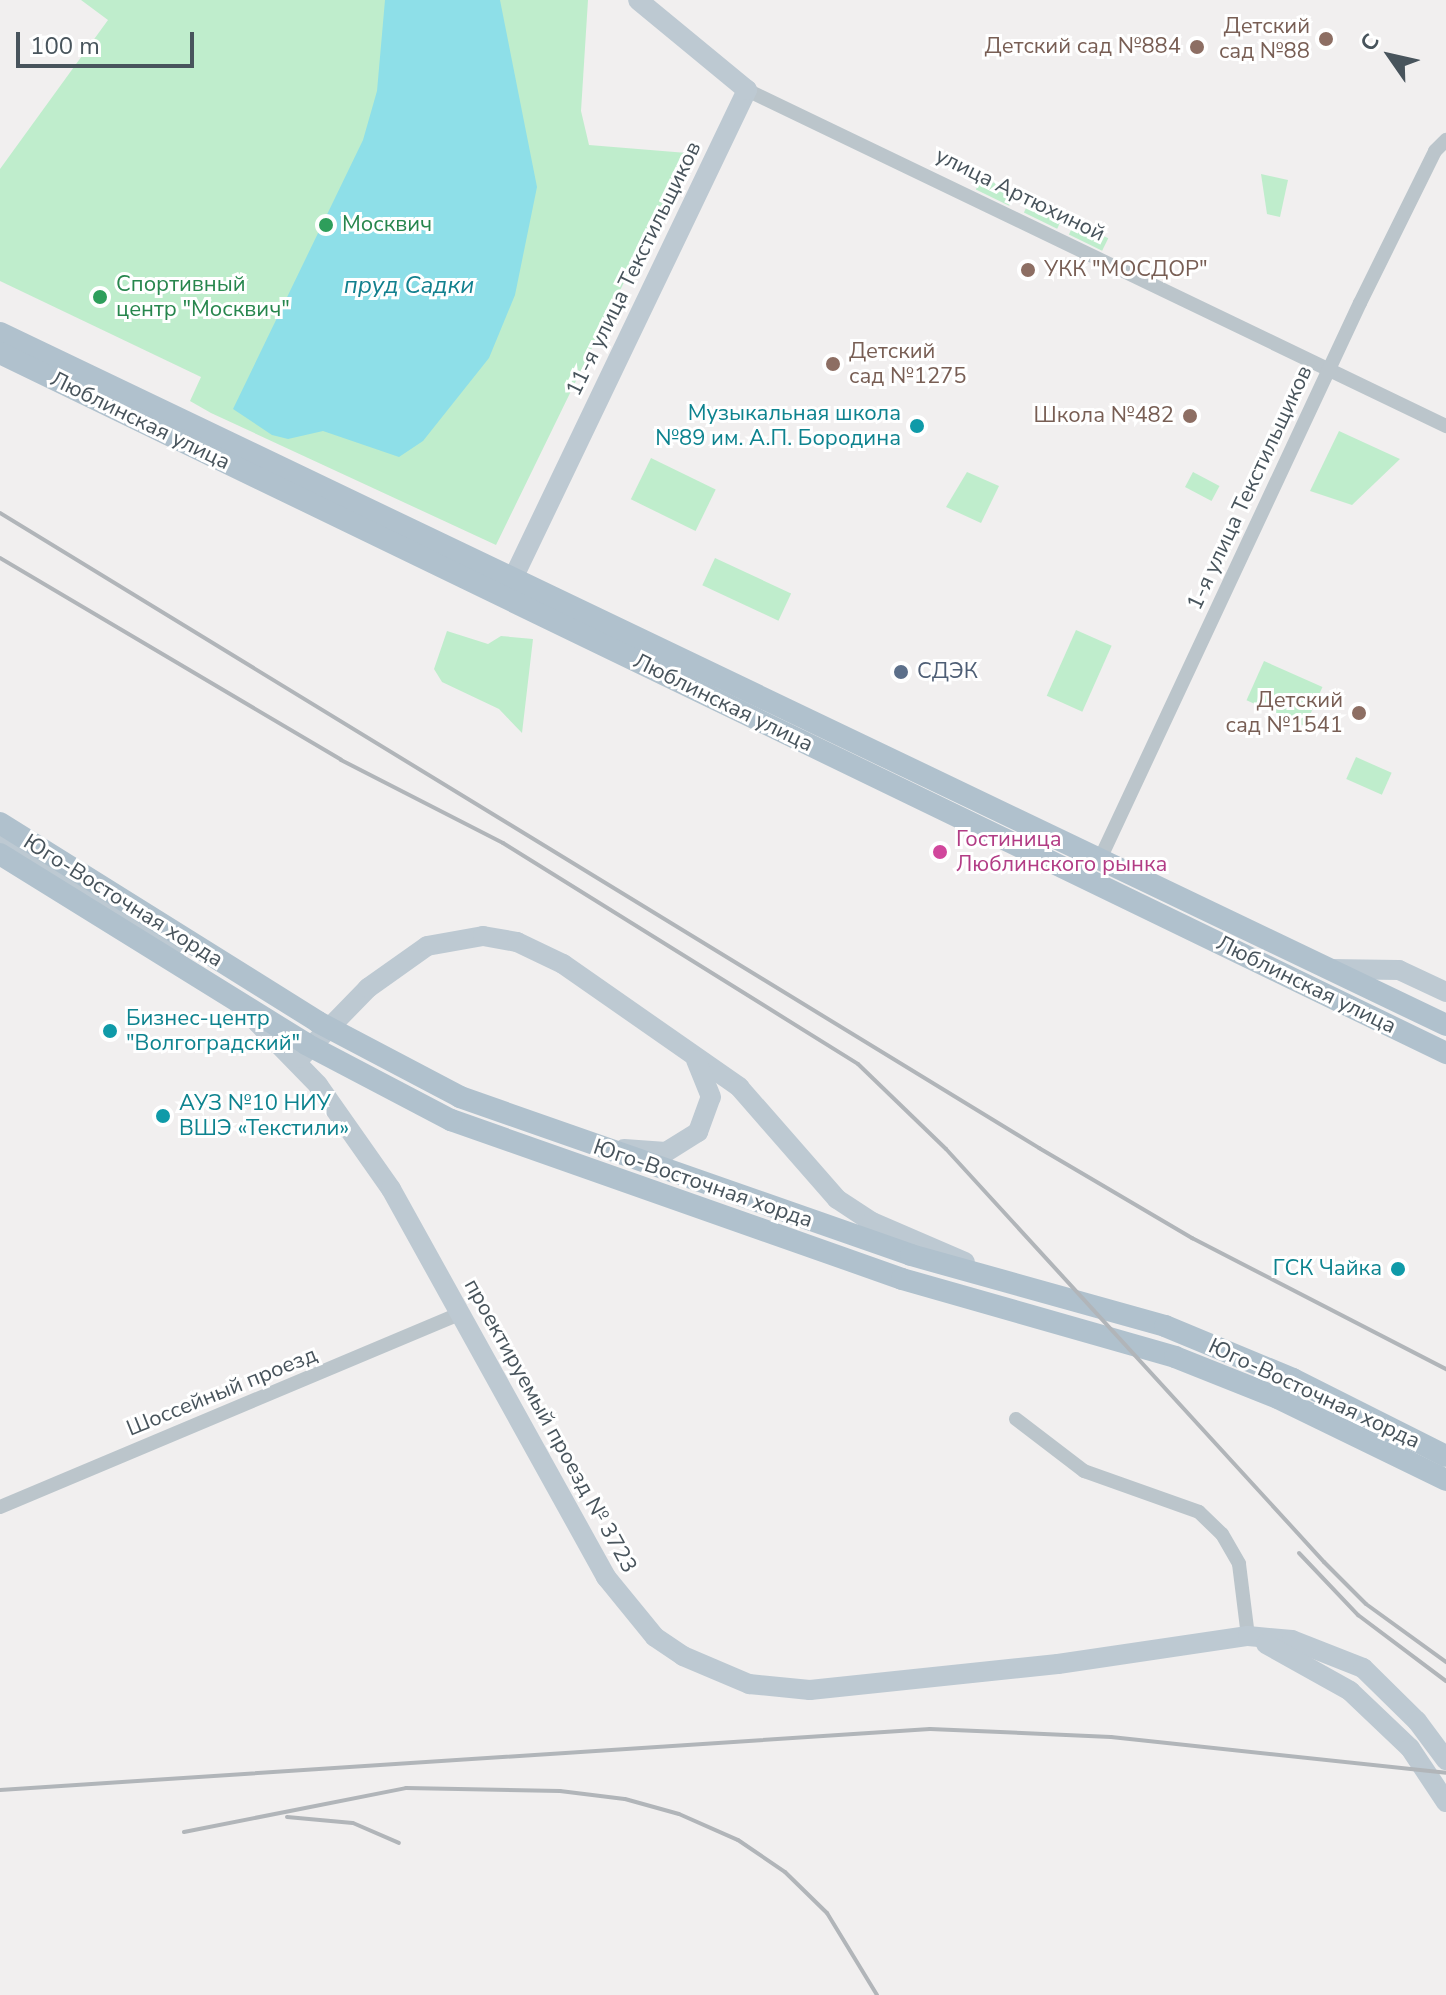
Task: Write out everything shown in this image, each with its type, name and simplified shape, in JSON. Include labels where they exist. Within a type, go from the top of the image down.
[{"type":"main road","points":[[638,0],[747,90]]},
{"type":"main road","name":"11-я улица Текстильщиков","points":[[508,587],[747,90]]},
{"type":"main road","name":"Люблинская улица","points":[[0,333],[1439,1049]]},
{"type":"main road","name":"Люблинская улица","points":[[0,353],[1445,1021]]},
{"type":"main road","name":"Юго-Восточная хорда","points":[[0,823],[318,1022],[460,1097],[555,1133],[911,1255],[1014,1281],[1179,1332],[1293,1379],[1446,1456]]},
{"type":"main road","name":"проектируемый проезд № 3723","points":[[0,839],[187,961],[297,1060],[318,1085],[391,1189],[606,1577],[655,1637],[717,1672],[749,1684],[810,1690],[1058,1664],[1248,1636],[1292,1640],[1363,1668],[1409,1711],[1446,1760]]},
{"type":"main road","name":"Юго-Восточная хорда","points":[[0,854],[306,1044],[451,1120],[902,1279],[1175,1357],[1278,1398],[1446,1480]]},
{"type":"main road","points":[[297,1060],[398,963],[427,946],[483,936],[539,950],[739,1087],[837,1199],[913,1241],[1014,1281]]},
{"type":"main road","points":[[1330,969],[1399,970],[1446,992]]},
{"type":"main road","points":[[1439,1049],[1445,1021]]},
{"type":"main road","points":[[555,1133],[645,1152],[666,1152],[692,1139],[708,1116],[710,1087],[697,1061],[674,1042]]},
{"type":"main road","points":[[1248,1636],[1312,1666],[1350,1691],[1410,1748],[1446,1802]]},
{"type":"street","name":"улица Артюхиной","points":[[747,90],[1446,426]]},
{"type":"street","name":"1-я улица Текстильщиков","points":[[1100,859],[1435,151],[1446,140]]},
{"type":"street","name":"Шоссейный проезд","points":[[0,1507],[459,1314]]},
{"type":"street","points":[[1016,1419],[1084,1471],[1199,1512],[1222,1534],[1239,1564],[1248,1636]]},
{"type":"green space","name":"Москвич","points":[[81,0],[588,0],[581,111],[589,145],[687,153],[496,545],[211,413],[190,401],[201,377],[0,281],[0,169],[108,20]]},
{"type":"green space","points":[[1261,174],[1288,180],[1280,217],[1267,214]]},
{"type":"green space","points":[[982,177],[1015,193],[1009,206],[976,190]]},
{"type":"green space","points":[[1030,200],[1063,216],[1057,229],[1024,213]]},
{"type":"green space","points":[[1075,222],[1108,238],[1102,251],[1069,235]]},
{"type":"green space","points":[[1339,431],[1400,459],[1352,505],[1310,491]]},
{"type":"green space","points":[[651,458],[716,490],[696,531],[631,499]]},
{"type":"green space","points":[[967,472],[999,486],[981,523],[946,507]]},
{"type":"green space","points":[[1193,472],[1219,486],[1212,501],[1185,487]]},
{"type":"green space","points":[[715,558],[791,593],[778,621],[702,585]]},
{"type":"green space","points":[[1076,630],[1112,646],[1082,712],[1047,696]]},
{"type":"green space","points":[[447,631],[488,644],[501,636],[533,639],[522,733],[499,709],[442,682],[434,669]]},
{"type":"green space","points":[[1264,661],[1322,687],[1305,726],[1247,700]]},
{"type":"green space","points":[[1356,757],[1392,773],[1382,795],[1346,779]]},
{"type":"water","name":"пруд Садки","points":[[385,0],[500,0],[537,187],[515,295],[489,358],[423,441],[399,457],[323,431],[288,439],[272,435],[233,409],[363,140],[377,91]]},
{"type":"railway","points":[[0,513],[1039,1148],[1192,1238],[1446,1369]]},
{"type":"railway","points":[[0,558],[341,760],[503,843],[858,1064],[946,1149],[1324,1562],[1366,1604],[1446,1662]]},
{"type":"railway","points":[[1299,1553],[1358,1615],[1446,1681]]},
{"type":"railway","points":[[0,1790],[930,1729],[1111,1737],[1446,1773]]},
{"type":"railway","points":[[184,1832],[406,1788],[560,1791],[625,1799],[679,1814],[738,1840],[785,1872],[827,1913],[877,1995]]},
{"type":"railway","points":[[287,1817],[353,1823],[399,1843]]},
{"type":"place","name":"Детский сад №88","points":[[1326,39]]},
{"type":"place","name":"Детский сад №884","points":[[1197,47]]},
{"type":"place","name":"Москвич","points":[[326,225]]},
{"type":"place","name":"УКК \"МОСДОР\"","points":[[1028,270]]},
{"type":"place","name":"Спортивный центр \"Москвич\"","points":[[100,297]]},
{"type":"place","name":"Детский сад №1275","points":[[833,364]]},
{"type":"place","name":"Школа №482","points":[[1190,416]]},
{"type":"place","name":"Музыкальная школа №89 им. А.П. Бородина","points":[[917,426]]},
{"type":"place","name":"СДЭК","points":[[901,672]]},
{"type":"place","name":"Детский сад №1541","points":[[1359,713]]},
{"type":"place","name":"Гостиница Люблинского рынка","points":[[940,852]]},
{"type":"place","name":"Бизнес-центр \"Волгоградский\"","points":[[110,1031]]},
{"type":"place","name":"АУЗ №10 НИУ ВШЭ «Текстили»","points":[[163,1116]]},
{"type":"place","name":"ГСК Чайка","points":[[1398,1269]]}]
